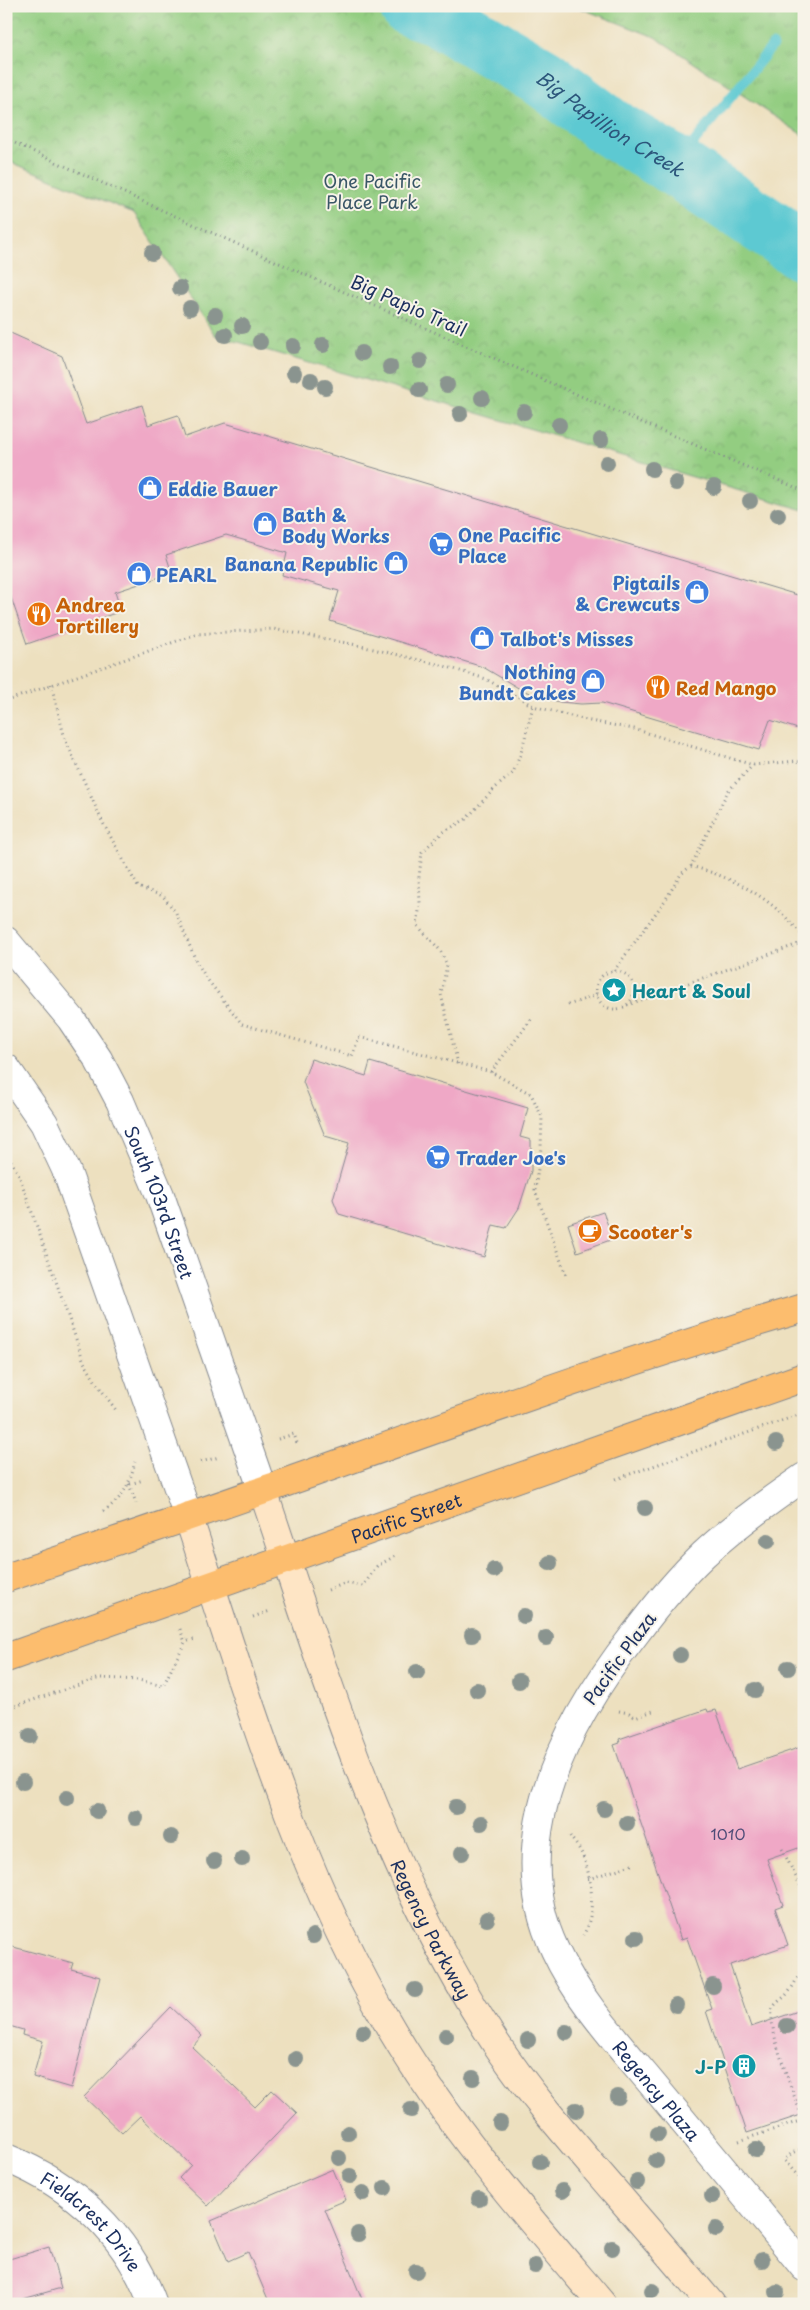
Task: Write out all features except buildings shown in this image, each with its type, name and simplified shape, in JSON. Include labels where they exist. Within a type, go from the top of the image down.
[{"type":"main road","points":[[6,1578],[308,1475],[550,1388],[720,1332],[804,1308]]},
{"type":"main road","name":"Pacific Street","points":[[6,1658],[804,1377]]},
{"type":"main road","name":"Regency Parkway","points":[[263,1490],[343,1727],[389,1844],[425,1921],[478,2014],[511,2065],[544,2108],[712,2304]]},
{"type":"main road","points":[[188,1516],[298,1840],[325,1901],[372,1997],[410,2060],[468,2143],[602,2304]]},
{"type":"street","name":"South 103rd Street","points":[[6,942],[71,1019],[98,1059],[120,1101],[160,1195],[263,1490]]},
{"type":"street","points":[[6,1068],[44,1122],[67,1172],[188,1516]]},
{"type":"street","name":"Pacific Plaza","points":[[538,1898],[536,1846],[543,1804],[560,1757],[590,1696],[662,1599],[702,1556],[762,1506],[804,1477]]},
{"type":"street","name":"Regency Plaza","points":[[538,1898],[545,1926],[554,1948],[563,1967],[584,1998],[620,2045],[804,2267]]},
{"type":"street","name":"Fieldcrest Drive","points":[[6,2158],[66,2188],[101,2218],[129,2253],[153,2304]]},
{"type":"path","name":"Big Papio Trail","points":[[6,139],[213,234],[642,423],[804,491]]},
{"type":"path","points":[[6,700],[197,634],[273,629],[352,644],[441,665],[486,679],[533,706],[590,721],[634,729],[754,765],[804,763]]},
{"type":"path","points":[[51,684],[65,739],[102,821],[138,887],[163,896],[176,913],[196,961],[207,979],[242,1024],[352,1056],[359,1037],[491,1072],[531,1094],[542,1117],[541,1148],[534,1190],[567,1278]]},
{"type":"path","points":[[458,1064],[442,994],[447,965],[440,950],[417,925],[420,904],[419,877],[422,852],[442,833],[466,818],[495,788],[513,773],[521,753],[533,706]]},
{"type":"path","points":[[614,971],[623,972],[632,981],[634,994],[621,1008],[604,1005],[597,995],[597,983],[600,978],[614,971],[666,899],[681,874],[691,866],[728,791],[754,765]]},
{"type":"path","points":[[691,866],[742,884],[786,915],[804,937]]},
{"type":"path","points":[[626,1004],[804,942]]},
{"type":"path","points":[[568,1005],[597,995]]},
{"type":"path","points":[[491,1072],[534,1017]]},
{"type":"path","points":[[6,1152],[19,1175],[26,1193],[84,1362],[96,1384],[119,1414]]},
{"type":"path","points":[[614,1480],[804,1413]]},
{"type":"path","points":[[129,1484],[294,1434],[308,1475]]},
{"type":"path","points":[[134,1453],[135,1461],[129,1484],[146,1530]]},
{"type":"path","points":[[332,1543],[346,1583]]},
{"type":"path","points":[[6,1709],[100,1678],[139,1680],[163,1686],[185,1642],[346,1583],[363,1586],[377,1566],[399,1554]]},
{"type":"path","points":[[170,1600],[185,1642]]},
{"type":"path","points":[[614,1712],[621,1710],[635,1717],[656,1710]]},
{"type":"path","points":[[569,1834],[583,1857],[592,1910],[589,1925],[582,1942]]},
{"type":"path","points":[[782,1849],[804,1893]]},
{"type":"path","points":[[588,1879],[634,1864]]},
{"type":"path","points":[[736,2142],[803,2121],[776,2040],[772,2015],[777,2002],[785,1997],[804,1964]]},
{"type":"path","points":[[804,2148],[784,2160],[804,2183]]},
{"type":"green space","name":"One Pacific Place Park","points":[[6,6],[409,6],[436,15],[544,78],[609,127],[675,166],[804,252],[804,510],[215,335],[134,213],[6,160]]},
{"type":"green space","points":[[575,6],[804,6],[804,136],[655,37]]},
{"type":"waterway","name":"Big Papillion Creek","points":[[409,6],[436,15],[544,78],[609,127],[675,166],[804,252]]},
{"type":"waterway","points":[[675,166],[773,45]]},
{"type":"place","name":"Eddie Bauer","points":[[150,488]]},
{"type":"place","name":"Bath & Body Works","points":[[265,524]]},
{"type":"place","name":"One Pacific Place","points":[[441,544]]},
{"type":"place","name":"Banana Republic","points":[[396,563]]},
{"type":"place","name":"PEARL","points":[[139,574]]},
{"type":"place","name":"Pigtails & Crewcuts","points":[[697,592]]},
{"type":"place","name":"Andrea Tortillery","points":[[39,614]]},
{"type":"place","name":"Talbot's Misses","points":[[482,638]]},
{"type":"place","name":"Nothing Bundt Cakes","points":[[593,681]]},
{"type":"place","name":"Red Mango","points":[[658,687]]},
{"type":"place","name":"Heart & Soul","points":[[614,990]]},
{"type":"place","name":"Trader Joe's","points":[[438,1157]]},
{"type":"place","name":"Scooter's","points":[[590,1231]]},
{"type":"place","name":"J-P","points":[[744,2066]]}]
